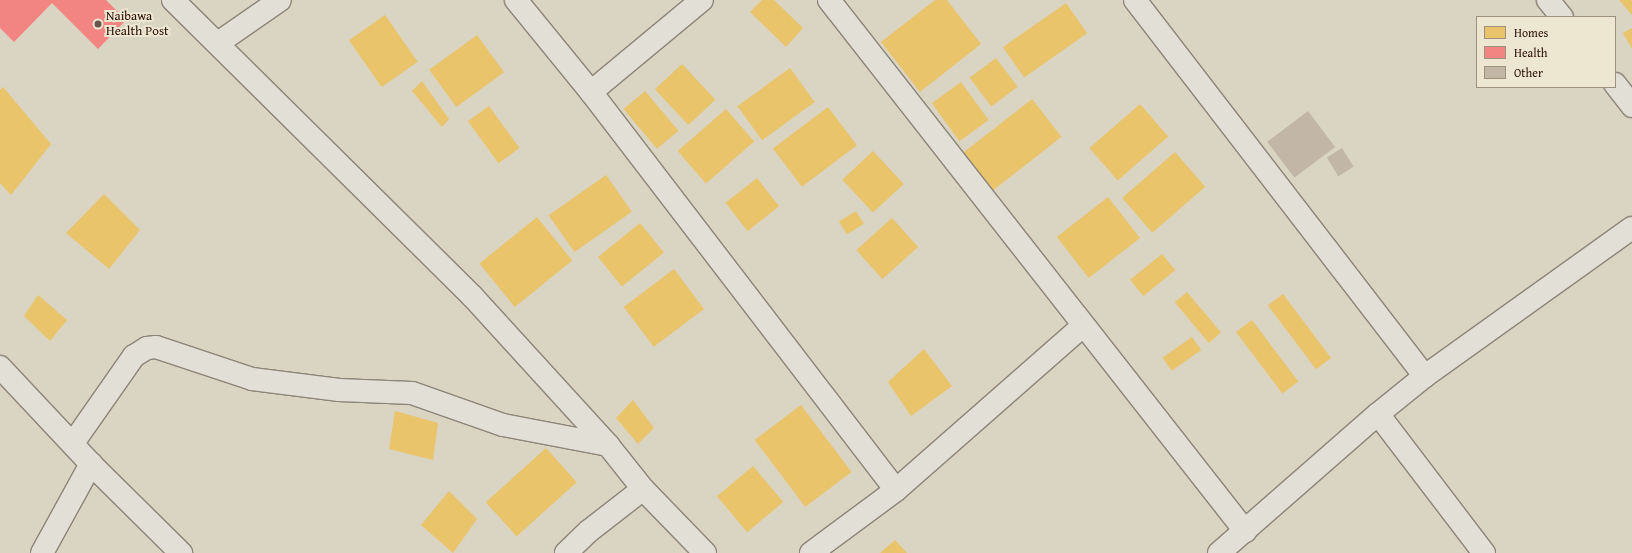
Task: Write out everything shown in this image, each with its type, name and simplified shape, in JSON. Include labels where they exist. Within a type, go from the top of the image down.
[{"type":"street","points":[[173,0],[473,297],[608,445],[643,489],[705,553]]},
{"type":"street","points":[[218,43],[280,0]]},
{"type":"street","points":[[516,0],[591,92],[896,490]]},
{"type":"street","points":[[591,92],[702,0]]},
{"type":"street","points":[[830,0],[1083,326],[1245,531]]},
{"type":"street","points":[[1136,0],[1425,376]]},
{"type":"street","points":[[1548,0],[1561,16]]},
{"type":"street","points":[[1616,85],[1632,106]]},
{"type":"street","points":[[1219,553],[1378,414],[1425,376],[1632,228]]},
{"type":"street","points":[[811,553],[896,490],[1083,326]]},
{"type":"street","points":[[73,443],[134,356],[147,348],[156,347],[252,379],[339,390],[412,393],[503,425],[608,445]]},
{"type":"street","points":[[0,367],[73,443],[91,464],[181,553]]},
{"type":"street","points":[[1378,414],[1484,553]]},
{"type":"street","points":[[42,553],[91,464]]},
{"type":"street","points":[[566,553],[589,531],[643,489]]},
{"type":"building: Homes","points":[[762,0],[774,0],[803,28],[786,47],[750,12]]},
{"type":"building: Homes","points":[[935,0],[947,0],[981,44],[920,92],[881,42]]},
{"type":"building: Homes","points":[[1619,0],[1632,0],[1632,15]]},
{"type":"building: Homes","points":[[1066,3],[1087,33],[1024,77],[1003,47]]},
{"type":"building: Homes","points":[[385,15],[418,62],[382,87],[349,40]]},
{"type":"building: Homes","points":[[1632,28],[1632,49],[1623,33]]},
{"type":"building: Homes","points":[[477,35],[504,72],[456,107],[429,70]]},
{"type":"building: Homes","points":[[996,58],[1018,87],[991,107],[970,78]]},
{"type":"building: Homes","points":[[682,64],[715,100],[688,125],[655,89]]},
{"type":"building: Homes","points":[[790,68],[815,102],[762,140],[737,106]]},
{"type":"building: Homes","points":[[422,81],[449,119],[442,127],[412,91]]},
{"type":"building: Homes","points":[[961,82],[989,120],[960,141],[932,103]]},
{"type":"building: Homes","points":[[3,87],[51,144],[11,195],[0,183],[0,90]]},
{"type":"building: Homes","points":[[645,91],[678,131],[657,149],[624,109]]},
{"type":"building: Homes","points":[[1032,99],[1062,137],[993,190],[963,153]]},
{"type":"building: Homes","points":[[1140,104],[1168,136],[1118,180],[1089,148]]},
{"type":"building: Homes","points":[[489,106],[520,148],[499,163],[468,121]]},
{"type":"building: Homes","points":[[828,107],[857,145],[802,187],[773,149]]},
{"type":"building: Homes","points":[[726,109],[754,141],[706,183],[678,151]]},
{"type":"building: Homes","points":[[873,151],[904,184],[873,213],[842,180]]},
{"type":"building: Homes","points":[[1175,152],[1205,187],[1152,233],[1122,198]]},
{"type":"building: Homes","points":[[606,175],[632,212],[574,252],[549,215]]},
{"type":"building: Homes","points":[[757,178],[779,206],[748,231],[725,203]]},
{"type":"building: Homes","points":[[104,194],[140,230],[109,269],[66,233]]},
{"type":"building: Homes","points":[[1108,197],[1140,238],[1089,278],[1057,237]]},
{"type":"building: Homes","points":[[856,211],[864,224],[847,234],[839,222]]},
{"type":"building: Homes","points":[[537,217],[572,261],[515,307],[479,264]]},
{"type":"building: Homes","points":[[892,218],[918,247],[882,279],[856,250]]},
{"type":"building: Homes","points":[[640,223],[664,253],[622,287],[598,257]]},
{"type":"building: Homes","points":[[1162,254],[1175,270],[1143,296],[1130,280]]},
{"type":"building: Homes","points":[[674,269],[704,309],[654,347],[624,307]]},
{"type":"building: Homes","points":[[1187,292],[1221,333],[1209,343],[1175,302]]},
{"type":"building: Homes","points":[[1283,294],[1331,358],[1316,369],[1268,305]]},
{"type":"building: Homes","points":[[38,295],[67,320],[50,341],[24,316]]},
{"type":"building: Homes","points":[[1252,320],[1298,381],[1282,394],[1236,332]]},
{"type":"building: Homes","points":[[1192,337],[1201,350],[1172,371],[1163,358]]},
{"type":"building: Homes","points":[[924,349],[952,386],[911,416],[888,382]]},
{"type":"building: Homes","points":[[633,400],[654,428],[638,444],[616,418]]},
{"type":"building: Homes","points":[[801,405],[852,472],[805,507],[755,440]]},
{"type":"building: Homes","points":[[395,411],[438,423],[433,460],[389,449]]},
{"type":"building: Homes","points":[[546,448],[577,482],[517,536],[486,502]]},
{"type":"building: Homes","points":[[753,466],[783,502],[747,532],[717,496]]},
{"type":"building: Homes","points":[[449,491],[477,519],[453,553],[421,525]]},
{"type":"building: Homes","points":[[895,540],[907,553],[880,553]]},
{"type":"building: Health","name":"Naibawa Health Post","points":[[0,0],[106,0],[126,20],[98,49],[52,3],[14,42],[0,28]]},
{"type":"building: Other","points":[[1308,111],[1335,147],[1294,178],[1267,142]]},
{"type":"building: Other","points":[[1342,148],[1354,167],[1338,176],[1327,158]]},
{"type":"place","name":"Naibawa Health Post","points":[[98,24]]}]
